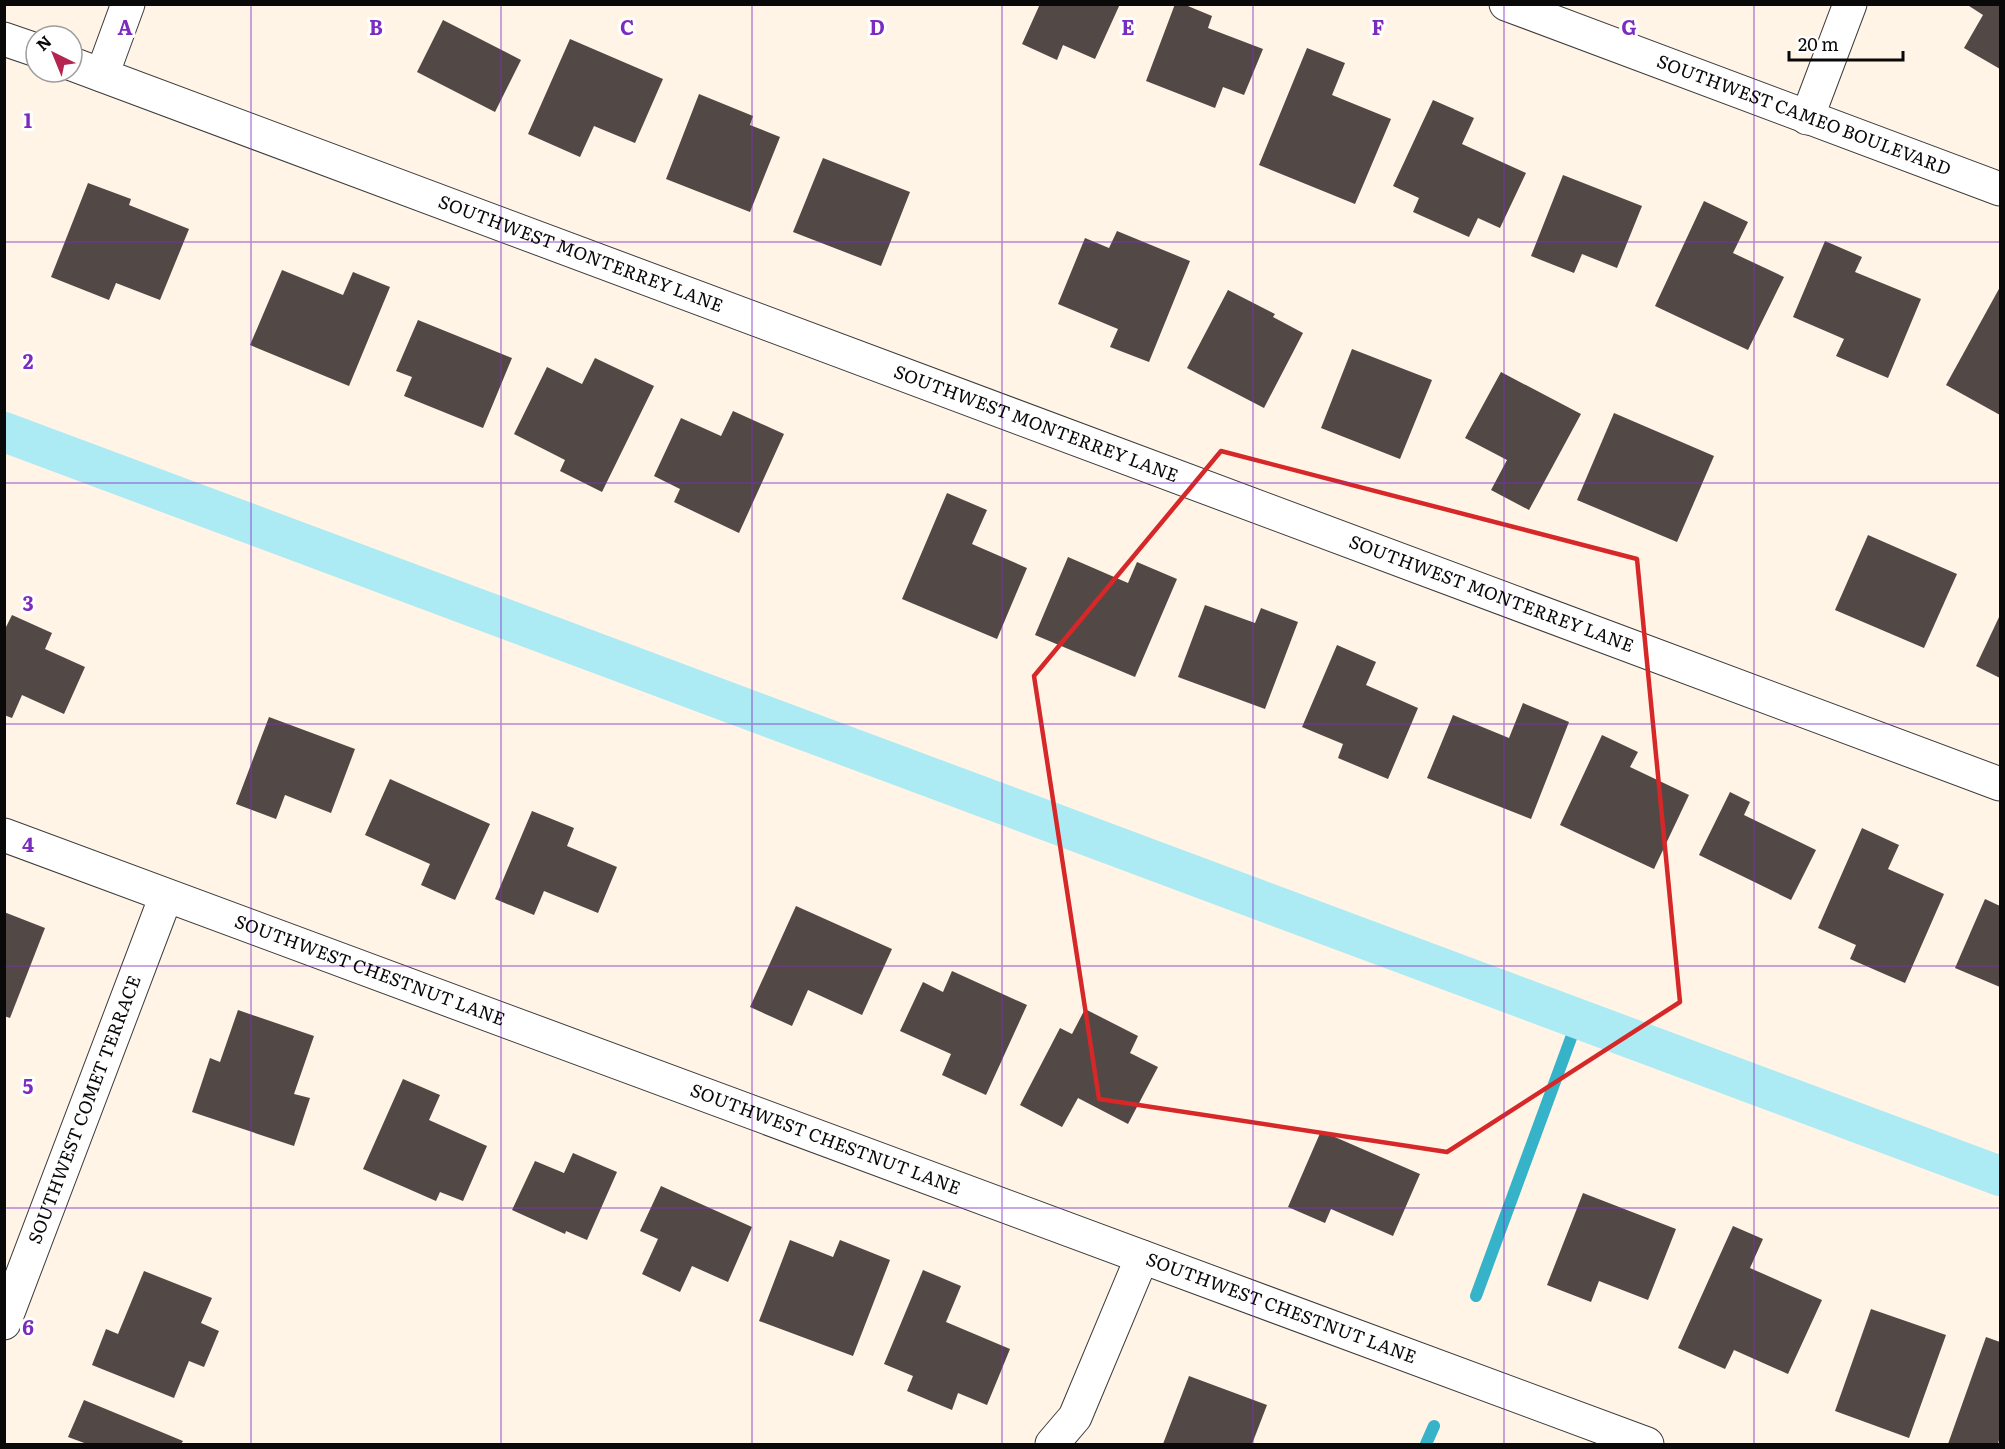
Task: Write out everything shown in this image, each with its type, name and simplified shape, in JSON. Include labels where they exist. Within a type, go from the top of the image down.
[{"type":"street","points":[[102,75],[128,4]]},
{"type":"street","name":"SOUTHWEST CAMEO BOULEVARD","points":[[1506,4],[2001,189]]},
{"type":"street","points":[[1807,118],[1850,4]]},
{"type":"street","points":[[4,39],[24,46]]},
{"type":"street","name":"SOUTHWEST MONTERREY LANE","points":[[84,68],[2001,784]]},
{"type":"street","name":"SOUTHWEST CHESTNUT LANE","points":[[4,835],[1647,1444]]},
{"type":"street","name":"SOUTHWEST COMET TERRACE","points":[[4,1323],[166,896]]},
{"type":"street","points":[[1052,1444],[1075,1417],[1142,1257]]},
{"type":"highlighted area","points":[[1221,451],[1637,559],[1680,1002],[1447,1152],[1099,1099],[1034,676]]},
{"type":"building","points":[[1040,4],[1120,4],[1095,59],[1063,45],[1057,60],[1022,44]]},
{"type":"building","points":[[1175,4],[1183,4],[1212,16],[1208,28],[1263,49],[1244,95],[1223,87],[1215,108],[1146,81]]},
{"type":"building","points":[[1966,4],[2000,4],[2000,69],[1964,48],[1983,15]]},
{"type":"building","points":[[443,20],[521,60],[495,112],[417,72]]},
{"type":"building","points":[[570,39],[663,79],[635,143],[594,126],[580,157],[528,134]]},
{"type":"building","points":[[1307,48],[1345,63],[1332,95],[1391,119],[1355,204],[1259,165]]},
{"type":"building","points":[[699,94],[753,116],[750,125],[780,137],[750,212],[666,179]]},
{"type":"building","points":[[1433,100],[1474,118],[1462,144],[1526,173],[1500,228],[1478,218],[1469,237],[1413,212],[1419,198],[1393,186]]},
{"type":"building","points":[[823,158],[910,192],[881,266],[793,232]]},
{"type":"building","points":[[1563,175],[1642,206],[1617,268],[1582,254],[1574,273],[1531,256]]},
{"type":"building","points":[[88,183],[131,199],[129,205],[189,229],[160,300],[116,283],[109,300],[51,277]]},
{"type":"building","points":[[1704,201],[1748,222],[1733,253],[1784,277],[1748,350],[1655,306]]},
{"type":"building","points":[[1117,231],[1190,261],[1149,362],[1110,347],[1118,329],[1058,304],[1085,238],[1109,248]]},
{"type":"building","points":[[1825,241],[1862,257],[1855,272],[1921,299],[1888,378],[1836,356],[1844,339],[1793,317]]},
{"type":"building","points":[[282,270],[343,295],[353,272],[390,287],[349,386],[250,345]]},
{"type":"building","points":[[2000,287],[2000,415],[1946,385]]},
{"type":"building","points":[[1228,290],[1275,314],[1273,317],[1303,333],[1264,408],[1187,368]]},
{"type":"building","points":[[418,320],[512,358],[483,428],[404,396],[412,377],[396,371]]},
{"type":"building","points":[[1352,349],[1432,380],[1400,459],[1321,428]]},
{"type":"building","points":[[595,358],[654,386],[602,492],[560,471],[565,460],[514,434],[547,367],[582,384]]},
{"type":"building","points":[[1501,372],[1581,414],[1529,510],[1491,490],[1507,460],[1465,438]]},
{"type":"building","points":[[733,411],[784,434],[739,533],[674,502],[680,489],[654,476],[681,418],[721,436]]},
{"type":"building","points":[[1614,413],[1714,456],[1677,542],[1577,500]]},
{"type":"building","points":[[947,493],[987,510],[972,544],[1027,568],[997,639],[902,599]]},
{"type":"building","points":[[1868,535],[1957,574],[1924,648],[1835,610]]},
{"type":"building","points":[[1068,557],[1128,583],[1137,562],[1177,579],[1135,677],[1035,635]]},
{"type":"building","points":[[1205,605],[1255,623],[1261,608],[1298,622],[1265,709],[1178,677]]},
{"type":"building","points":[[12,615],[52,633],[45,649],[85,667],[64,714],[22,695],[12,718],[4,715],[4,631]]},
{"type":"building","points":[[2000,615],[2000,678],[1976,666]]},
{"type":"building","points":[[1337,645],[1376,662],[1366,685],[1418,708],[1388,779],[1338,758],[1343,744],[1302,727]]},
{"type":"building","points":[[1523,703],[1569,722],[1531,819],[1427,778],[1453,715],[1509,738]]},
{"type":"building","points":[[269,717],[355,749],[331,813],[285,795],[276,819],[236,804]]},
{"type":"building","points":[[1602,735],[1638,752],[1630,767],[1689,795],[1654,869],[1560,825]]},
{"type":"building","points":[[390,779],[490,824],[455,900],[421,885],[430,864],[365,835]]},
{"type":"building","points":[[1730,792],[1750,802],[1744,815],[1816,850],[1791,900],[1699,855]]},
{"type":"building","points":[[532,811],[574,828],[567,846],[617,867],[598,913],[544,891],[534,915],[495,899]]},
{"type":"building","points":[[1862,828],[1899,845],[1888,869],[1944,894],[1905,983],[1850,959],[1856,945],[1818,928]]},
{"type":"building","points":[[1985,899],[2000,906],[2000,987],[1955,968]]},
{"type":"building","points":[[796,906],[892,949],[862,1015],[808,990],[792,1026],[750,1007]]},
{"type":"building","points":[[4,912],[45,928],[10,1018],[4,1016]]},
{"type":"building","points":[[952,971],[1027,1005],[986,1095],[942,1075],[951,1054],[900,1031],[923,982],[943,992]]},
{"type":"building","points":[[1085,1009],[1138,1036],[1130,1053],[1158,1067],[1128,1124],[1078,1098],[1062,1127],[1020,1105],[1060,1028],[1072,1034]]},
{"type":"building","points":[[238,1010],[314,1036],[294,1094],[310,1098],[294,1146],[192,1112],[210,1058],[220,1062]]},
{"type":"building","points":[[403,1079],[440,1095],[429,1120],[487,1146],[463,1201],[440,1192],[436,1201],[363,1169]]},
{"type":"building","points":[[1321,1131],[1420,1174],[1393,1236],[1331,1209],[1325,1223],[1288,1207]]},
{"type":"building","points":[[573,1153],[617,1172],[587,1240],[566,1231],[565,1234],[512,1210],[535,1161],[564,1173]]},
{"type":"building","points":[[661,1186],[752,1227],[728,1282],[692,1266],[680,1292],[642,1274],[658,1239],[640,1231]]},
{"type":"building","points":[[1583,1193],[1676,1229],[1648,1300],[1599,1281],[1591,1302],[1547,1285]]},
{"type":"building","points":[[1733,1226],[1763,1239],[1750,1268],[1822,1300],[1788,1374],[1734,1350],[1725,1369],[1678,1348]]},
{"type":"building","points":[[790,1240],[833,1257],[840,1240],[890,1260],[853,1356],[759,1321]]},
{"type":"building","points":[[923,1270],[961,1286],[946,1322],[1010,1349],[987,1405],[958,1393],[952,1410],[907,1391],[913,1376],[884,1364]]},
{"type":"building","points":[[144,1271],[212,1298],[201,1323],[219,1331],[204,1367],[189,1361],[174,1398],[92,1365],[106,1329],[118,1334]]},
{"type":"building","points":[[1871,1309],[1946,1335],[1909,1438],[1835,1411]]},
{"type":"building","points":[[1986,1337],[2000,1342],[2000,1436],[1998,1444],[1948,1444]]},
{"type":"building","points":[[1189,1376],[1267,1405],[1252,1444],[1163,1444]]},
{"type":"building","points":[[84,1400],[183,1441],[181,1444],[87,1444],[68,1437]]},
{"type":"waterway","points":[[4,432],[2000,1176]]},
{"type":"waterway","points":[[1476,1296],[1578,1019]]},
{"type":"waterway","points":[[1426,1444],[1434,1426]]}]
